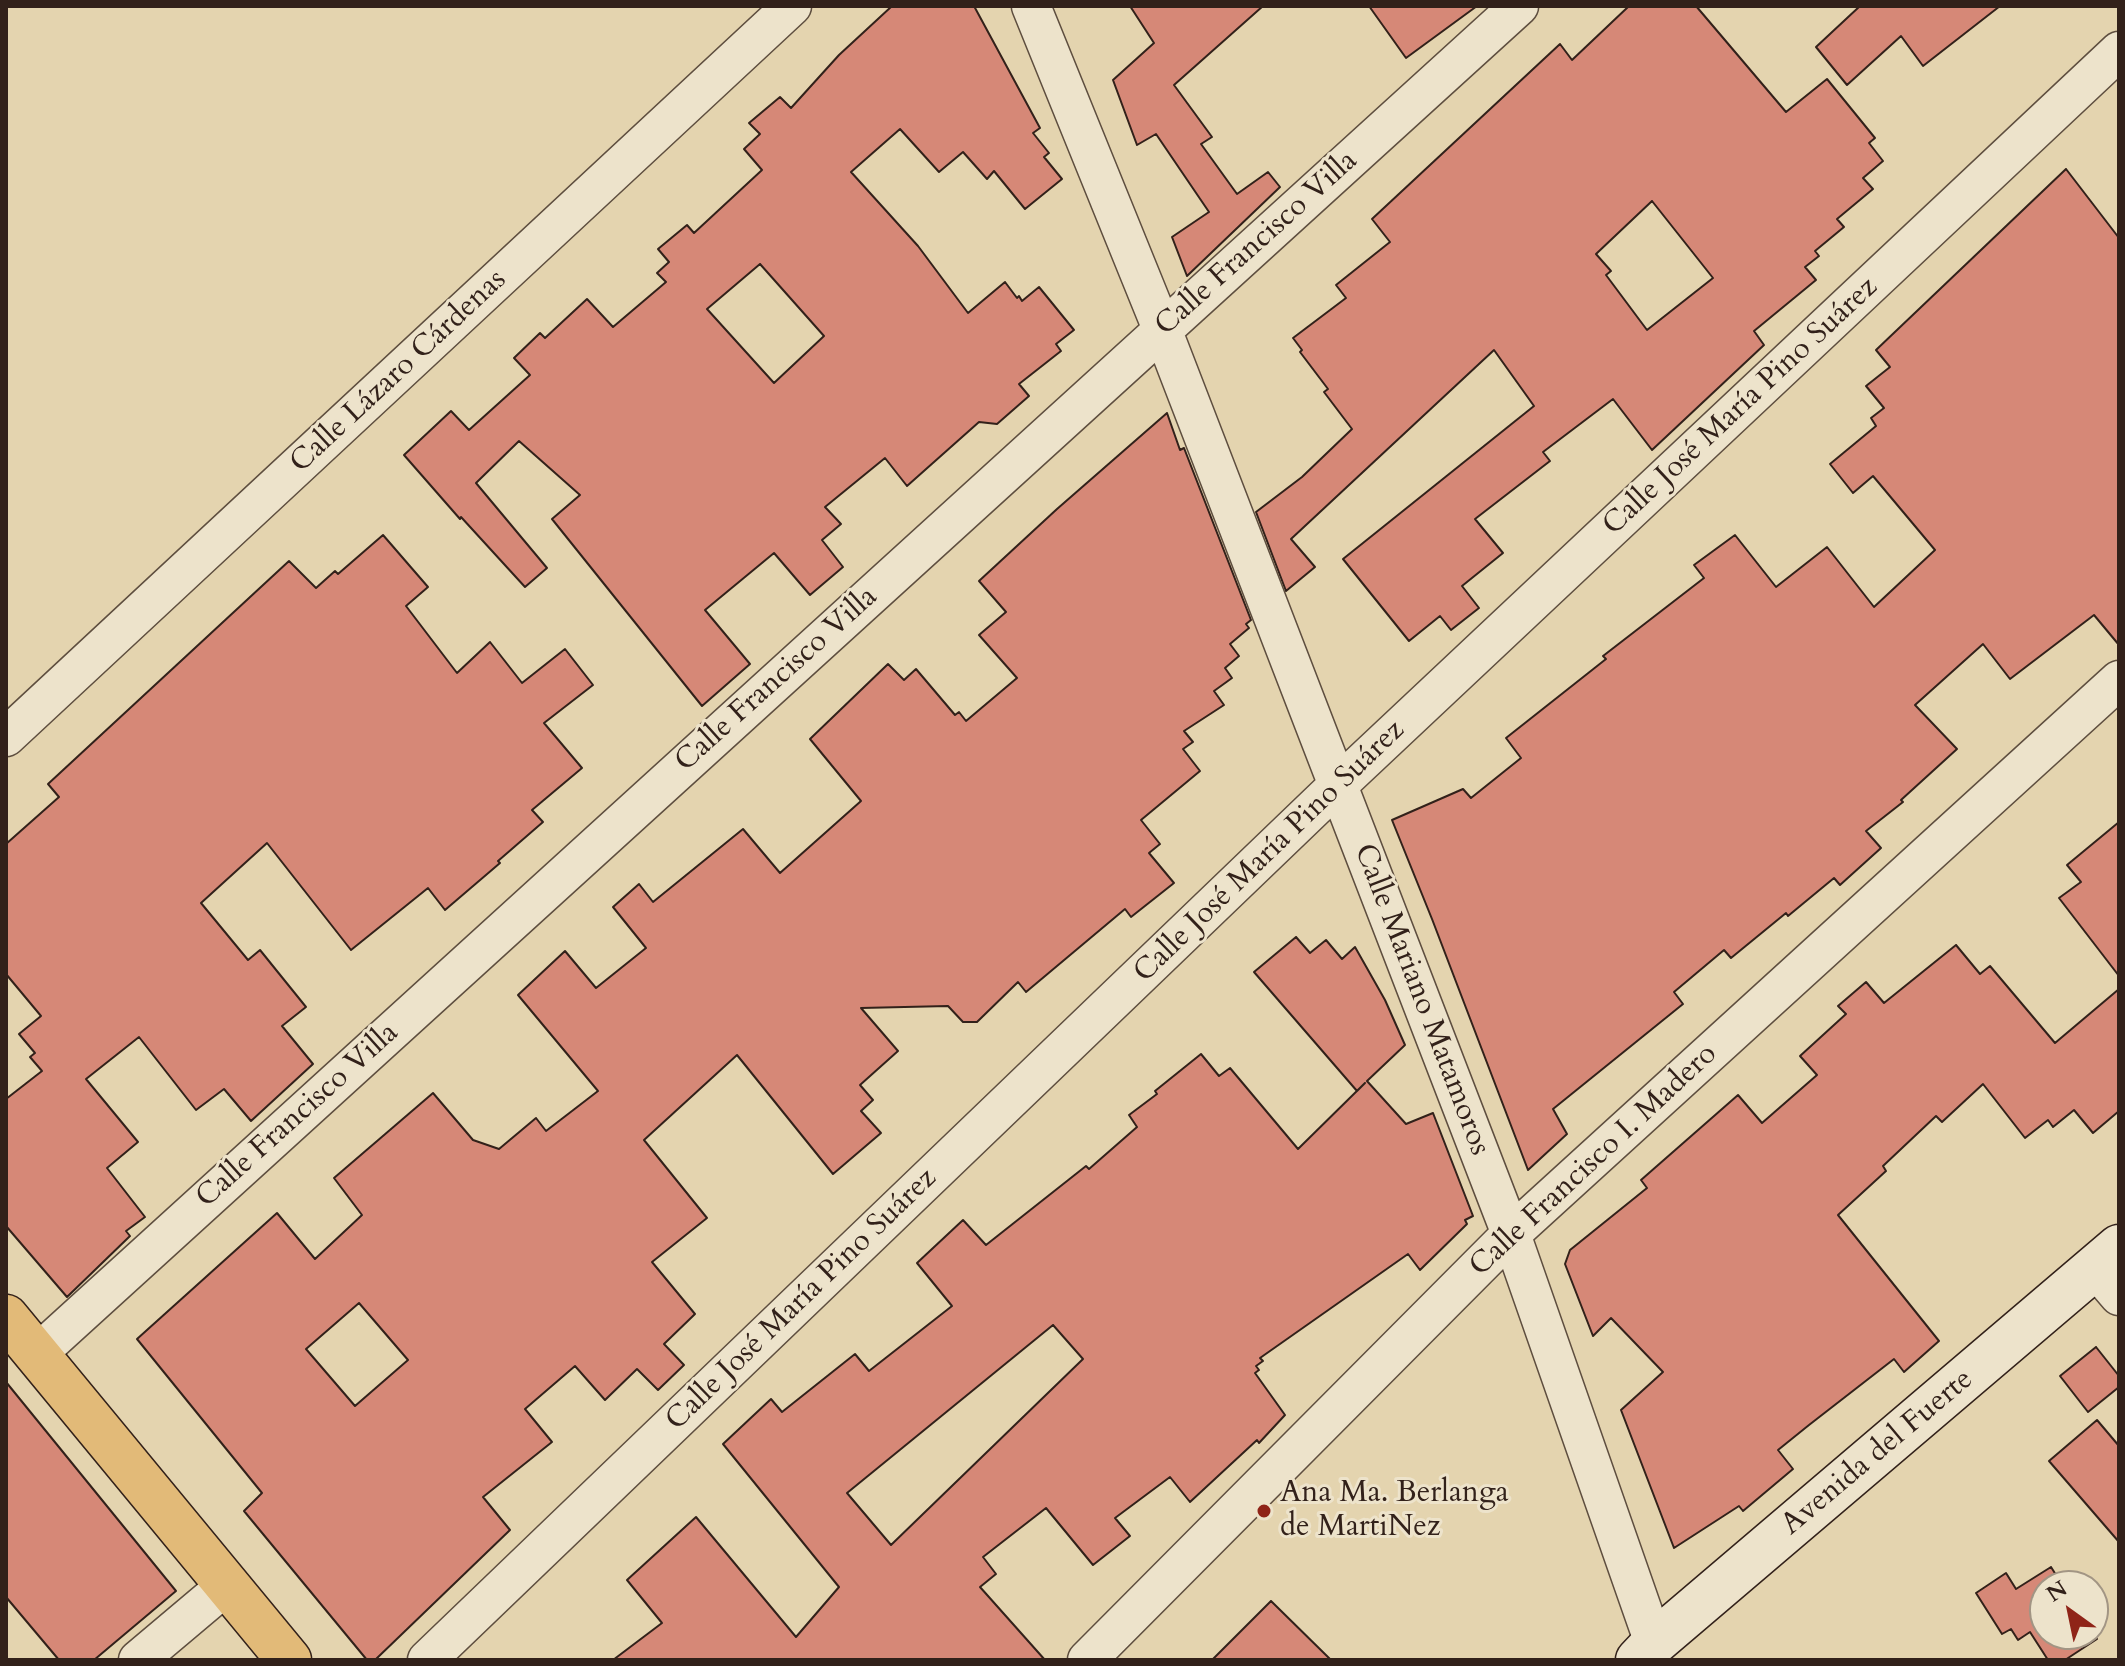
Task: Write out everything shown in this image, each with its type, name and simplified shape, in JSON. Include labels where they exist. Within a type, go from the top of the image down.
[{"type":"main road","points":[[6,1317],[289,1660]]},
{"type":"street","name":"Calle Lázaro Cárdenas","points":[[6,737],[792,6]]},
{"type":"street","name":"Calle Mariano Matamoros","points":[[1031,6],[1162,329],[1511,1234],[1646,1652]]},
{"type":"street","name":"Calle Francisco Villa","points":[[37,1354],[1519,6]]},
{"type":"street","name":"Calle José María Pino Suárez","points":[[427,1660],[1338,785],[2119,51]]},
{"type":"street","name":"Calle Francisco I. Madero","points":[[1087,1660],[1511,1234],[2119,680]]},
{"type":"street","name":"Avenida del Fuerte","points":[[1646,1652],[2111,1270]]},
{"type":"street","points":[[138,1660],[227,1585]]},
{"type":"building","points":[[892,6],[974,6],[1040,128],[1033,133],[1049,153],[1044,157],[1062,179],[1025,209],[994,171],[987,179],[963,152],[939,172],[900,129],[851,172],[918,246],[968,313],[1005,282],[1022,301],[1039,287],[1074,330],[1056,344],[1061,351],[1019,384],[1029,396],[997,424],[979,422],[907,486],[885,458],[825,507],[841,524],[822,540],[843,567],[810,595],[774,553],[705,610],[750,664],[702,706],[552,519],[580,495],[519,441],[476,483],[547,568],[525,587],[404,455],[451,411],[469,430],[530,375],[514,358],[540,333],[545,338],[587,299],[613,327],[666,282],[657,273],[669,262],[658,249],[687,225],[694,233],[762,170],[744,149],[760,134],[749,123],[780,97],[791,108],[839,55]],"holes":[[[760,264],[824,336],[774,383],[707,309]]]},
{"type":"building","points":[[1130,6],[1263,6],[1174,85],[1212,137],[1201,144],[1237,194],[1268,172],[1280,187],[1187,276],[1172,237],[1209,212],[1156,134],[1137,145],[1113,80],[1154,43]]},
{"type":"building","points":[[1369,6],[1477,6],[1406,58]]},
{"type":"building","points":[[1629,6],[1696,6],[1786,112],[1827,79],[1875,138],[1869,143],[1883,161],[1863,178],[1873,189],[1837,219],[1844,227],[1815,251],[1819,256],[1805,267],[1816,280],[1754,331],[1764,345],[1652,450],[1613,399],[1543,452],[1550,461],[1475,519],[1503,553],[1462,586],[1479,608],[1451,630],[1440,616],[1409,641],[1343,559],[1534,406],[1494,350],[1291,539],[1315,567],[1286,591],[1256,512],[1302,477],[1352,429],[1324,392],[1328,389],[1293,338],[1346,298],[1336,285],[1390,242],[1372,219],[1560,44],[1572,60]],"holes":[[[1652,201],[1713,278],[1647,330],[1606,275],[1611,271],[1596,254]]]},
{"type":"building","points":[[1860,6],[2000,6],[1923,66],[1901,36],[1847,85],[1816,47]]},
{"type":"building","points":[[2066,169],[2119,238],[2119,645],[2094,615],[2010,679],[1983,644],[1915,705],[1957,749],[1901,800],[1903,802],[1866,831],[1881,848],[1840,885],[1834,878],[1731,958],[1724,950],[1674,992],[1683,1004],[1553,1109],[1567,1134],[1528,1170],[1392,820],[1463,789],[1471,798],[1521,758],[1506,738],[1606,659],[1603,656],[1704,578],[1694,565],[1735,535],[1776,587],[1827,547],[1874,607],[1935,550],[1873,476],[1853,493],[1830,464],[1876,426],[1871,418],[1884,408],[1866,386],[1890,367],[1876,350]]},
{"type":"building","points":[[1167,413],[1180,450],[1184,448],[1251,620],[1246,624],[1249,628],[1230,644],[1239,656],[1225,668],[1232,678],[1214,691],[1224,705],[1184,731],[1193,742],[1183,749],[1200,771],[1141,820],[1160,844],[1149,853],[1174,883],[1131,917],[1125,909],[1026,992],[1018,982],[977,1022],[963,1022],[948,1006],[861,1008],[898,1051],[860,1085],[873,1100],[861,1111],[881,1133],[833,1174],[737,1055],[644,1140],[707,1218],[652,1262],[695,1314],[664,1344],[684,1365],[658,1390],[637,1369],[605,1400],[575,1366],[525,1409],[552,1442],[483,1497],[510,1530],[375,1660],[367,1660],[244,1511],[262,1493],[137,1339],[277,1213],[315,1259],[362,1215],[334,1178],[433,1093],[473,1140],[499,1149],[536,1118],[546,1131],[598,1091],[518,995],[565,951],[596,988],[646,948],[613,907],[639,884],[653,902],[743,829],[780,873],[861,801],[810,739],[888,664],[904,680],[916,669],[955,715],[959,712],[966,721],[1017,678],[979,635],[1006,612],[979,581]],"holes":[[[359,1303],[408,1360],[355,1406],[306,1349]]]},
{"type":"building","points":[[383,535],[428,587],[406,606],[457,673],[490,642],[522,683],[565,649],[593,685],[544,723],[582,768],[532,810],[543,822],[445,910],[428,888],[351,950],[267,843],[201,903],[248,960],[260,950],[306,1007],[282,1026],[313,1064],[251,1121],[224,1089],[196,1110],[139,1037],[86,1079],[138,1142],[107,1168],[145,1217],[126,1231],[130,1236],[67,1297],[6,1226],[6,1099],[42,1071],[30,1057],[35,1053],[19,1034],[41,1016],[6,974],[6,844],[59,797],[48,784],[289,561],[316,588],[335,571],[338,574]]},
{"type":"building","points":[[2119,822],[2119,976],[2059,898],[2081,882],[2067,865]]},
{"type":"building","points":[[1296,937],[1310,953],[1326,940],[1342,959],[1355,947],[1385,1000],[1405,1045],[1367,1081],[1406,1124],[1433,1113],[1473,1216],[1465,1220],[1467,1224],[1420,1270],[1408,1254],[1260,1358],[1263,1361],[1256,1366],[1259,1370],[1255,1373],[1285,1415],[1259,1443],[1257,1440],[1190,1502],[1170,1477],[1115,1518],[1130,1536],[1093,1565],[1046,1508],[983,1557],[996,1574],[980,1587],[1045,1660],[613,1660],[662,1623],[627,1580],[696,1517],[796,1637],[839,1587],[723,1444],[771,1399],[782,1412],[855,1354],[869,1371],[952,1306],[917,1263],[963,1220],[986,1245],[1086,1166],[1089,1169],[1137,1127],[1129,1115],[1201,1054],[1219,1076],[1230,1068],[1298,1149],[1357,1091],[1254,972]],"holes":[[[1053,1325],[1083,1359],[891,1545],[847,1493]]]},
{"type":"building","points":[[1956,945],[1980,974],[1990,966],[2055,1043],[2119,989],[2119,1111],[2093,1133],[2074,1110],[2053,1127],[2048,1120],[2025,1138],[1983,1084],[1942,1122],[1936,1116],[1883,1166],[1886,1171],[1838,1215],[1939,1341],[1904,1372],[1894,1359],[1809,1425],[1778,1450],[1793,1469],[1743,1511],[1739,1506],[1674,1548],[1621,1410],[1663,1372],[1611,1318],[1593,1336],[1565,1264],[1570,1250],[1647,1188],[1641,1180],[1738,1095],[1762,1123],[1817,1075],[1800,1056],[1846,1014],[1838,1006],[1866,982],[1884,1003]]},
{"type":"building","points":[[2096,1347],[2119,1376],[2119,1387],[2088,1412],[2060,1376]]},
{"type":"building","points":[[6,1382],[176,1591],[94,1660],[59,1660],[6,1597]]},
{"type":"building","points":[[2097,1420],[2119,1446],[2119,1542],[2049,1461]]},
{"type":"building","points":[[2006,1573],[2016,1589],[2029,1581],[2029,1633],[2018,1640],[2011,1629],[2002,1634],[1976,1593]]},
{"type":"building","points":[[1271,1601],[1331,1660],[1212,1660]]},
{"type":"building","points":[[2042,1650],[2080,1650],[2065,1660],[2048,1660]]},
{"type":"place","name":"Ana Ma. Berlanga de MartiNez","points":[[1264,1511]]}]
